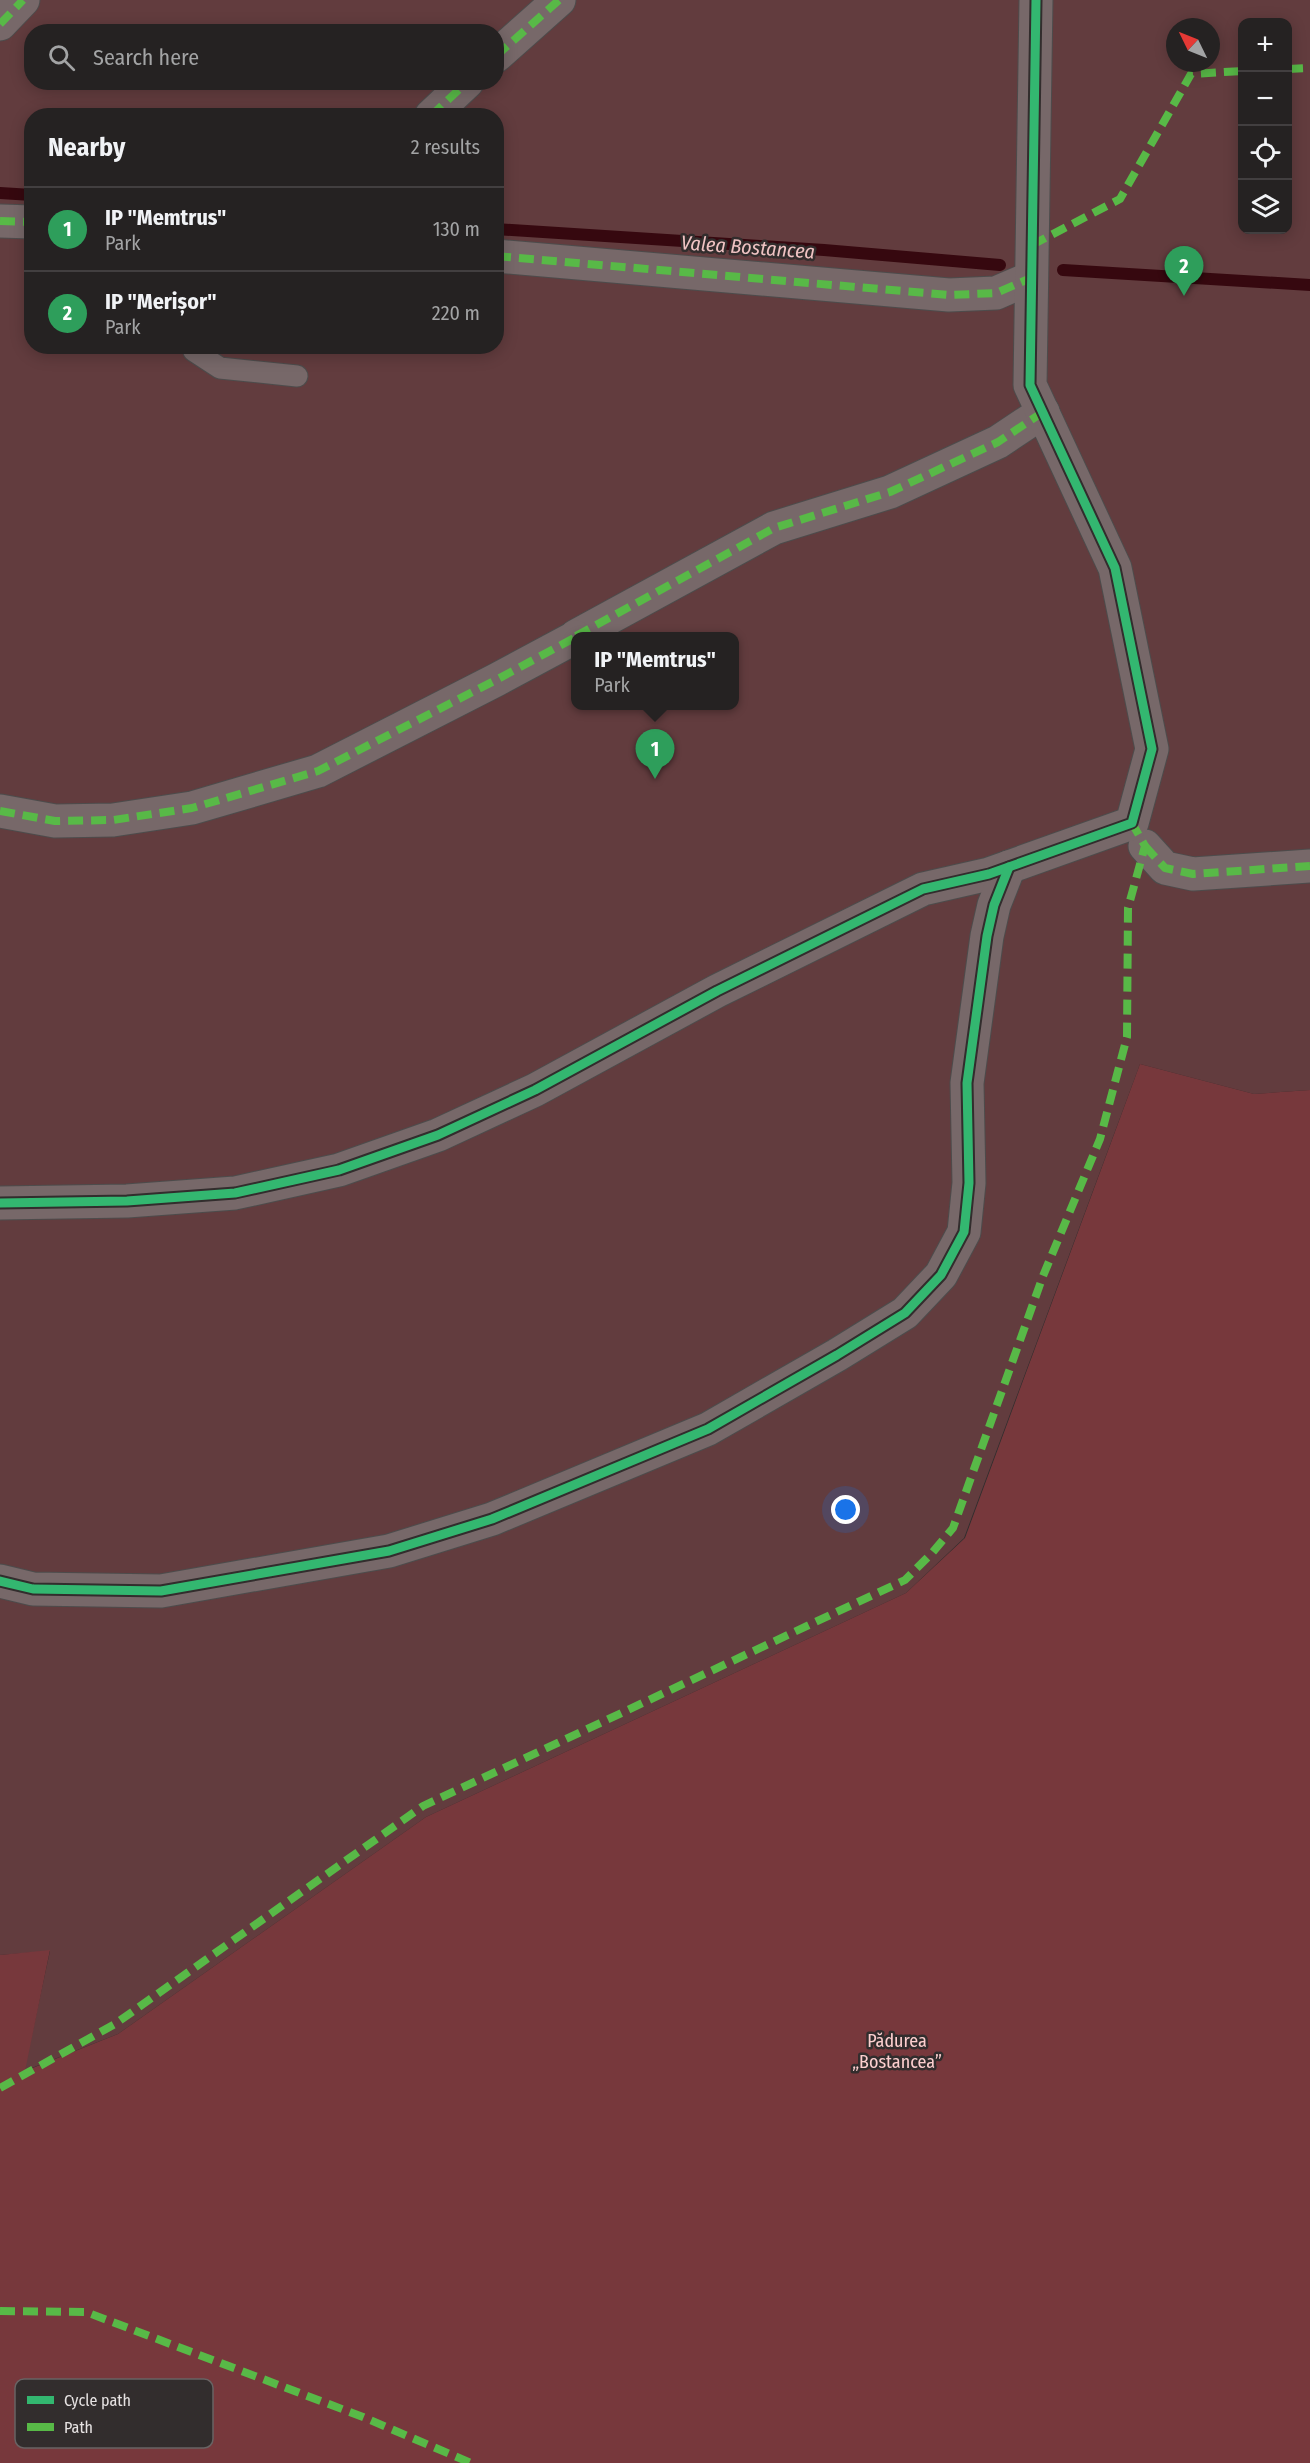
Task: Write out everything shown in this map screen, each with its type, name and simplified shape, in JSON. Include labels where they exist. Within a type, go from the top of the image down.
[{"type":"street","points":[[0,24],[23,0]]},
{"type":"street","points":[[504,49],[559,0]]},
{"type":"street","points":[[0,1203],[128,1201],[235,1193],[339,1170],[438,1135],[535,1090],[717,991],[922,889],[989,874],[1132,823],[1152,749],[1115,568],[1030,385],[1035,0]]},
{"type":"street","points":[[440,108],[459,90]]},
{"type":"street","points":[[0,221],[24,222]]},
{"type":"street","points":[[504,257],[949,295],[996,293],[1031,278]]},
{"type":"street","points":[[585,632],[774,528],[890,492],[998,442],[1043,412]]},
{"type":"street","points":[[0,811],[55,821],[113,820],[192,808],[318,771],[571,640]]},
{"type":"street","points":[[1145,846],[1165,868],[1193,874],[1310,866]]},
{"type":"street","points":[[0,1581],[33,1589],[161,1592],[389,1551],[492,1519],[708,1429],[905,1313],[941,1275],[964,1232],[969,1183],[967,1083],[987,936],[994,905],[1009,867]]},
{"type":"lane","points":[[199,354],[220,368],[297,376]]},
{"type":"shaded area","points":[[0,0],[1310,0],[1310,1090],[1254,1094],[1140,1064],[964,1538],[906,1593],[426,1817],[118,2034],[24,2071],[50,1951],[0,1955]]},
{"type":"green space","name":"Pădurea „Bostancea”","points":[[1140,1064],[1254,1094],[1310,1090],[1310,2463],[0,2463],[0,1955],[50,1950],[25,2071],[118,2034],[426,1817],[906,1593],[965,1538]]},
{"type":"waterway","name":"Valea Bostancea","points":[[0,193],[24,194]]},
{"type":"waterway","name":"Valea Bostancea","points":[[504,230],[824,250],[1000,265]]},
{"type":"waterway","name":"Valea Bostancea","points":[[1063,270],[1310,285]]},
{"type":"marked path","points":[[0,24],[23,0]]},
{"type":"marked path","points":[[504,49],[559,0]]},
{"type":"marked path","points":[[1292,69],[1310,68]]},
{"type":"marked path","points":[[1032,245],[1120,199],[1191,74],[1238,71]]},
{"type":"marked path","points":[[439,108],[459,90]]},
{"type":"marked path","points":[[0,221],[24,222]]},
{"type":"marked path","points":[[504,257],[949,295],[996,293],[1031,278]]},
{"type":"marked path","points":[[583,632],[774,528],[890,492],[998,442],[1043,412]]},
{"type":"marked path","points":[[0,811],[55,821],[113,820],[192,808],[318,771],[571,640]]},
{"type":"marked path","points":[[0,2088],[115,2024],[423,1806],[905,1580],[932,1553],[953,1528],[1043,1276],[1100,1139],[1127,1037],[1128,908],[1145,846],[1132,823],[1134,818]]},
{"type":"marked path","points":[[1145,846],[1165,868],[1193,874],[1310,866]]},
{"type":"marked path","points":[[0,2311],[86,2312],[363,2417],[471,2463]]},
{"type":"cycle path","points":[[0,1203],[127,1201],[235,1193],[339,1170],[438,1135],[535,1090],[717,991],[923,889],[989,874],[1132,823],[1152,749],[1115,568],[1030,385],[1036,0]]},
{"type":"cycle path","points":[[0,1581],[33,1589],[161,1591],[389,1551],[492,1519],[708,1429],[905,1313],[941,1275],[964,1232],[969,1183],[967,1083],[987,936],[994,905],[1009,867]]},
{"type":"place","name":"IP \"Merișor\"","points":[[1184,296]]},
{"type":"place","name":"IP \"Memtrus\"","points":[[655,779]]}]
